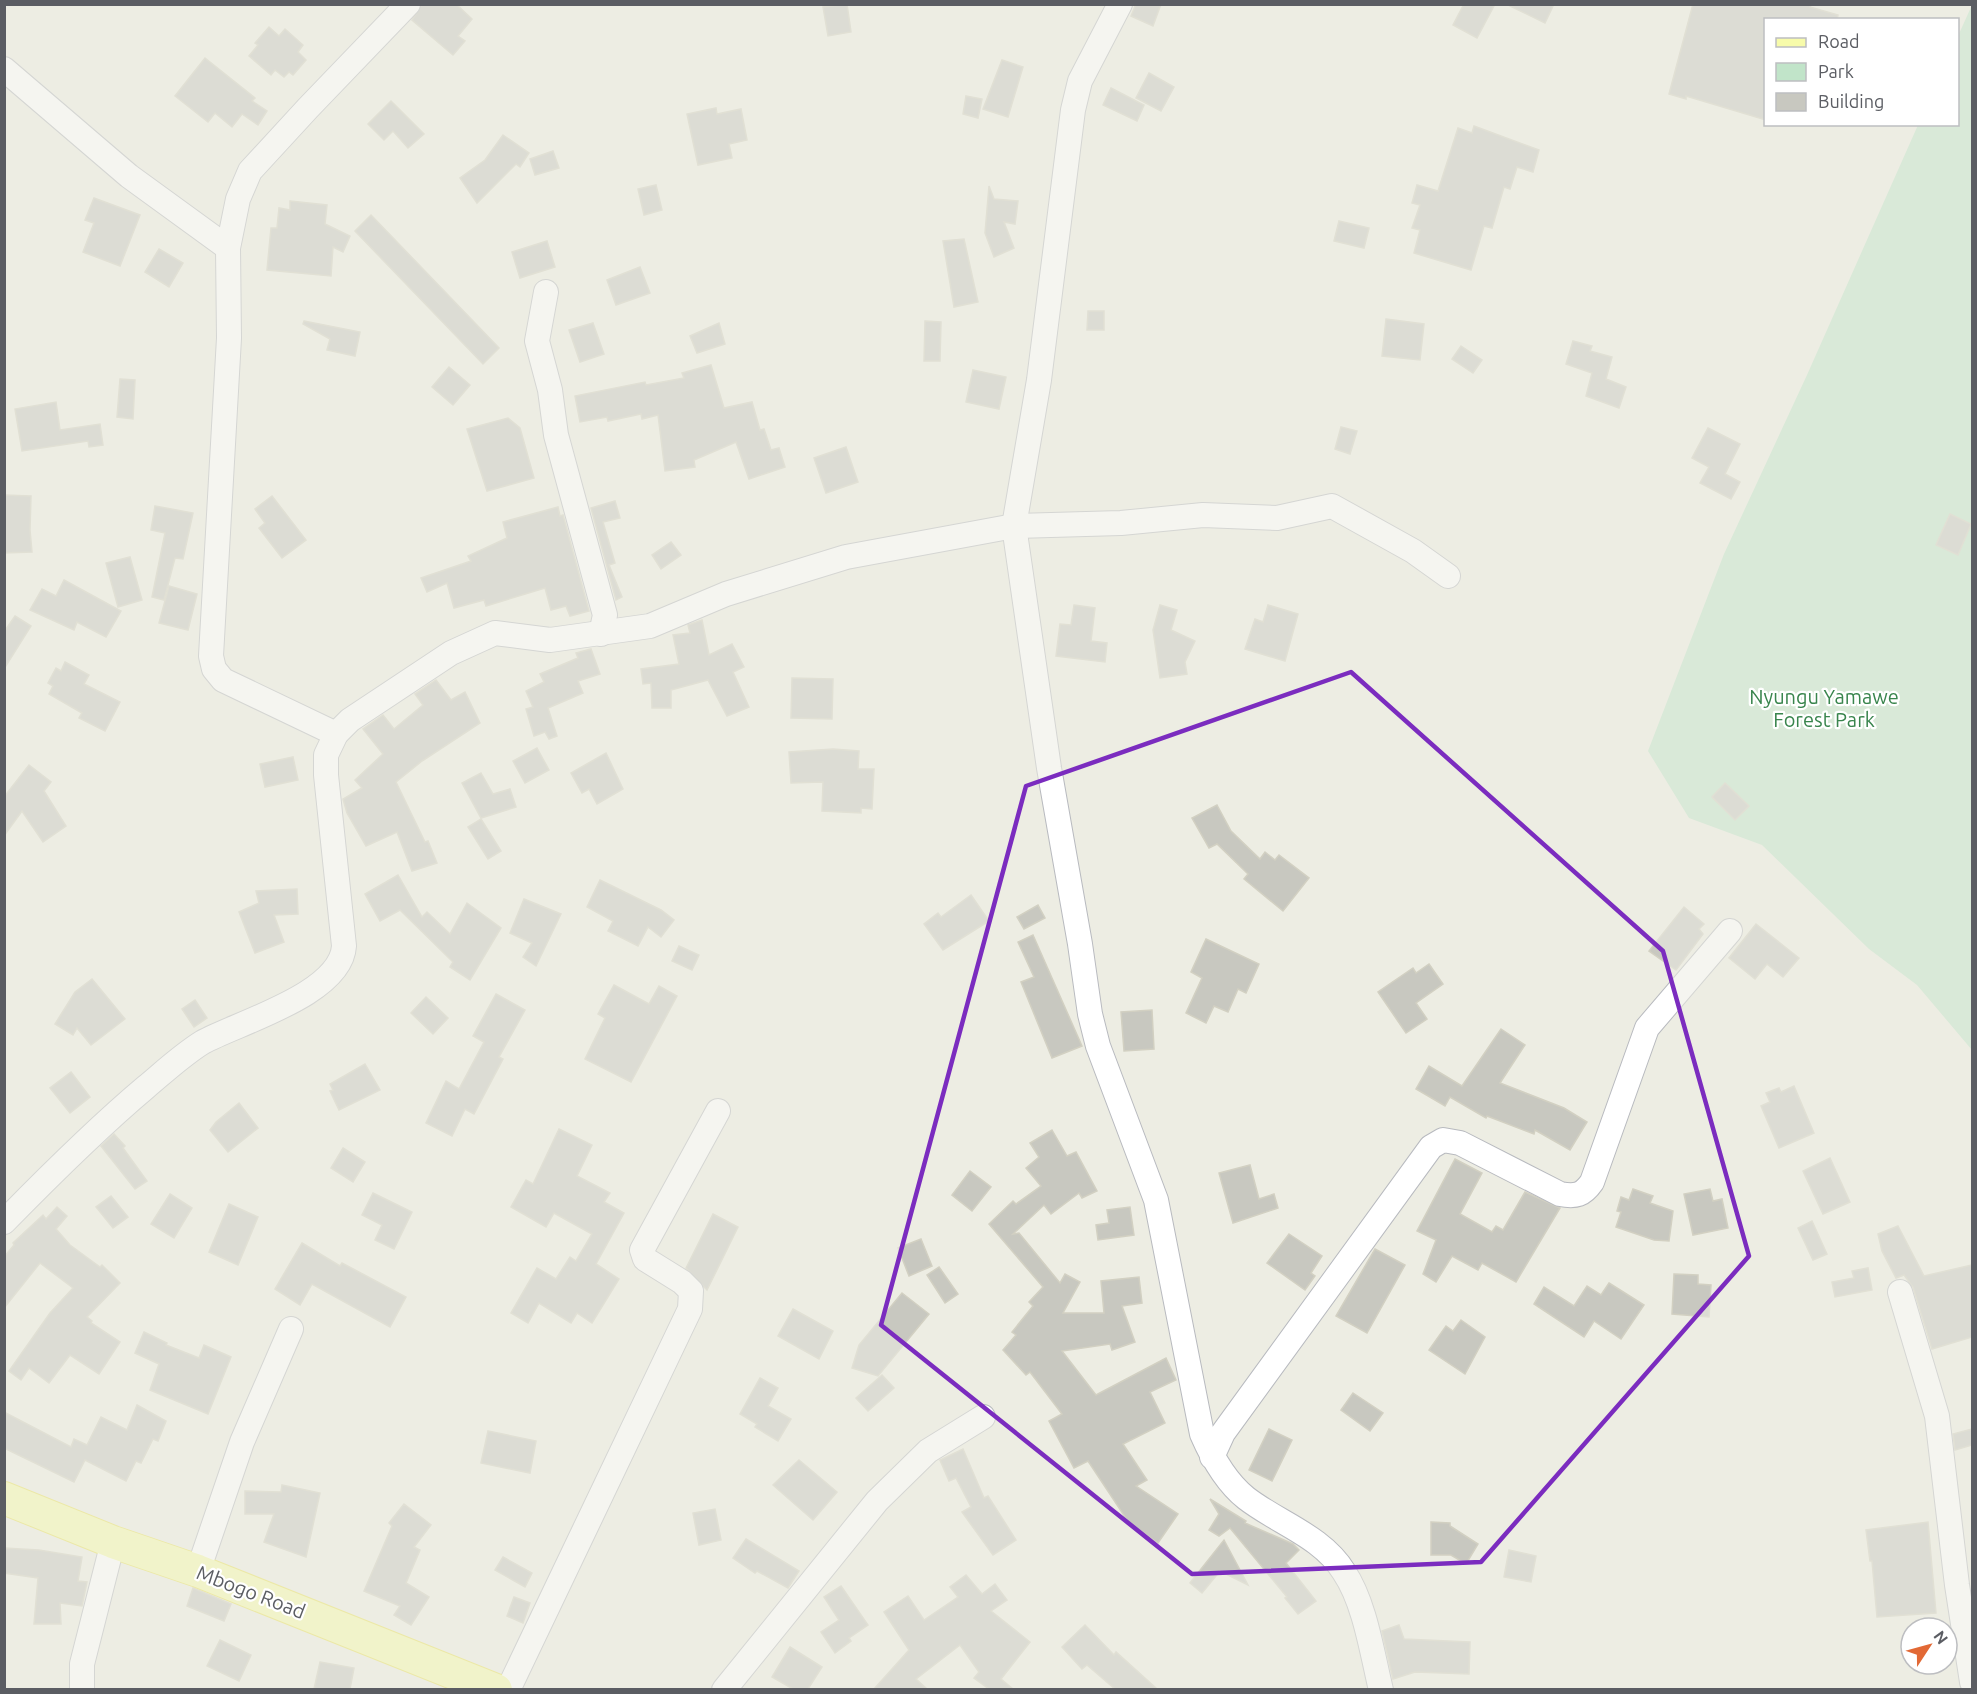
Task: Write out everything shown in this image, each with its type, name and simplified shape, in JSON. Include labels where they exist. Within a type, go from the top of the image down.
[{"type":"main road","name":"Mbogo Road","points":[[4,1498],[113,1542],[198,1571],[496,1689]]},
{"type":"street","points":[[336,734],[223,680],[214,669],[211,656],[229,338],[228,248],[237,199],[250,171],[408,4]]},
{"type":"street","points":[[1120,4],[1080,81],[1072,110],[1039,380],[1014,526],[1049,768],[1090,1014],[1102,1056],[1156,1200],[1202,1434],[1212,1457],[1243,1496],[1305,1534],[1344,1572],[1356,1595],[1381,1689]]},
{"type":"street","points":[[4,69],[129,176],[228,248]]},
{"type":"street","points":[[546,292],[537,341],[550,390],[556,435],[605,615],[601,634]]},
{"type":"street","points":[[4,1222],[104,1123],[180,1058],[203,1042],[272,1011],[330,976],[339,965],[344,946],[326,775],[326,755],[336,734],[350,720],[451,653],[488,636],[508,633],[550,640],[650,626],[726,594],[846,557],[1014,526],[1120,523],[1203,515],[1277,518],[1332,506],[1413,551],[1448,576]]},
{"type":"street","points":[[1212,1457],[1223,1433],[1431,1147],[1443,1140],[1460,1143],[1560,1194],[1573,1197],[1585,1192],[1592,1182],[1647,1028],[1730,931]]},
{"type":"street","points":[[508,1689],[690,1309],[691,1291],[682,1282],[645,1259],[642,1250],[718,1111]]},
{"type":"street","points":[[1900,1292],[1937,1416],[1957,1585],[1972,1682]]},
{"type":"street","points":[[198,1571],[242,1442],[291,1329]]},
{"type":"street","points":[[724,1689],[877,1501],[928,1451],[983,1417]]},
{"type":"street","points":[[82,1689],[82,1664],[113,1542]]},
{"type":"highlighted area","points":[[1351,672],[1663,951],[1749,1256],[1481,1562],[1192,1574],[881,1325],[1026,786]]},
{"type":"green space","name":"Nyungu Yamawe Forest Park","points":[[1972,5],[1972,1050],[1917,985],[1869,949],[1762,845],[1689,818],[1648,751],[1724,554],[1807,375],[1918,126],[1959,126],[1959,34]]},
{"type":"building","points":[[422,4],[456,4],[472,19],[458,36],[465,41],[453,55],[412,20]]},
{"type":"building","points":[[847,4],[851,32],[828,36],[823,7]]},
{"type":"building","points":[[1136,4],[1161,4],[1153,26],[1131,16]]},
{"type":"building","points":[[1464,4],[1495,4],[1477,38],[1453,25]]},
{"type":"building","points":[[1506,4],[1554,4],[1545,23]]},
{"type":"building","points":[[1693,4],[1811,4],[1810,7],[1838,15],[1837,18],[1764,18],[1764,119],[1686,96],[1686,99],[1669,94]]},
{"type":"building","points":[[269,27],[279,36],[285,29],[303,45],[298,52],[306,60],[293,75],[289,72],[284,77],[275,70],[271,75],[249,56],[258,45],[255,43]]},
{"type":"building","points":[[205,58],[255,98],[252,101],[267,111],[258,125],[242,114],[232,127],[215,113],[208,122],[175,96]]},
{"type":"building","points":[[1002,60],[1023,67],[1008,117],[983,109]]},
{"type":"building","points":[[1149,73],[1174,87],[1161,111],[1136,98]]},
{"type":"building","points":[[1111,88],[1144,105],[1137,121],[1103,105]]},
{"type":"building","points":[[966,96],[982,99],[978,118],[963,114]]},
{"type":"building","points":[[391,101],[424,134],[408,148],[393,131],[384,140],[368,124]]},
{"type":"building","points":[[716,108],[717,114],[741,109],[747,140],[729,144],[732,158],[698,165],[687,114]]},
{"type":"building","points":[[1474,126],[1539,150],[1533,172],[1517,167],[1510,189],[1504,187],[1492,228],[1484,226],[1471,270],[1414,253],[1420,230],[1412,228],[1420,205],[1412,203],[1417,185],[1438,191],[1458,128],[1472,133]]},
{"type":"building","points":[[503,135],[529,153],[520,167],[516,164],[477,203],[460,178],[485,160]]},
{"type":"building","points":[[553,151],[559,168],[535,175],[530,159]]},
{"type":"building","points":[[656,185],[662,210],[644,215],[638,189]]},
{"type":"building","points":[[989,186],[994,199],[1018,201],[1015,224],[1004,222],[1014,248],[994,257],[985,233]]},
{"type":"building","points":[[94,198],[140,215],[120,266],[83,252],[94,223],[85,220]]},
{"type":"building","points":[[290,201],[327,205],[325,224],[350,236],[343,252],[333,247],[331,276],[267,270],[271,228],[277,228],[279,208],[290,210]]},
{"type":"building","points":[[371,215],[499,348],[483,364],[355,231]]},
{"type":"building","points":[[1339,221],[1369,228],[1364,248],[1334,241]]},
{"type":"building","points":[[964,239],[978,302],[954,307],[943,241]]},
{"type":"building","points":[[547,241],[555,267],[520,278],[512,252]]},
{"type":"building","points":[[159,249],[183,263],[169,287],[145,272]]},
{"type":"building","points":[[640,267],[650,293],[616,305],[607,280]]},
{"type":"building","points":[[1088,311],[1104,311],[1104,330],[1087,330]]},
{"type":"building","points":[[1386,319],[1424,324],[1420,360],[1382,356]]},
{"type":"building","points":[[304,321],[360,332],[355,356],[327,350],[330,339],[303,324]]},
{"type":"building","points":[[925,321],[941,322],[940,361],[924,361]]},
{"type":"building","points":[[593,323],[604,354],[580,362],[569,330]]},
{"type":"building","points":[[719,323],[725,344],[697,353],[690,336]]},
{"type":"building","points":[[1573,341],[1592,346],[1590,351],[1612,357],[1606,379],[1626,387],[1619,408],[1586,396],[1592,373],[1566,364]]},
{"type":"building","points":[[1461,346],[1482,360],[1473,373],[1452,359]]},
{"type":"building","points":[[711,365],[724,408],[752,402],[760,430],[764,429],[771,450],[779,448],[785,467],[749,479],[736,442],[694,460],[695,467],[665,471],[658,415],[642,419],[641,414],[608,421],[607,417],[580,422],[575,396],[645,382],[646,385],[684,378],[682,373]]},
{"type":"building","points":[[449,367],[470,385],[453,405],[432,387]]},
{"type":"building","points":[[973,370],[1006,377],[999,409],[966,402]]},
{"type":"building","points":[[120,379],[135,380],[133,419],[117,417]]},
{"type":"building","points":[[56,402],[60,430],[100,424],[103,445],[89,447],[88,441],[22,451],[15,409]]},
{"type":"building","points":[[508,418],[520,428],[534,478],[487,491],[467,429]]},
{"type":"building","points":[[1341,427],[1357,431],[1350,454],[1335,449]]},
{"type":"building","points":[[1708,428],[1740,444],[1725,474],[1740,482],[1731,499],[1700,483],[1709,467],[1692,458]]},
{"type":"building","points":[[846,447],[858,482],[826,493],[814,458]]},
{"type":"building","points":[[4,495],[31,496],[32,552],[4,553]]},
{"type":"building","points":[[272,496],[306,540],[282,558],[259,528],[265,523],[255,509]]},
{"type":"building","points":[[615,501],[620,518],[603,522],[615,563],[609,565],[622,597],[616,600],[591,508]]},
{"type":"building","points":[[155,506],[193,513],[183,559],[175,558],[164,600],[152,597],[165,533],[151,530]]},
{"type":"building","points":[[558,507],[560,516],[563,515],[589,611],[570,616],[566,606],[551,610],[545,588],[486,606],[484,600],[454,608],[447,583],[427,592],[421,578],[471,561],[468,556],[507,538],[503,522]]},
{"type":"building","points":[[1950,514],[1971,524],[1958,555],[1936,545]]},
{"type":"building","points":[[671,542],[681,555],[661,569],[652,555]]},
{"type":"building","points":[[130,557],[142,600],[118,607],[106,563]]},
{"type":"building","points":[[64,580],[121,611],[106,637],[77,622],[74,630],[30,610],[42,589],[56,596]]},
{"type":"building","points":[[169,586],[197,594],[188,630],[159,623]]},
{"type":"building","points":[[1074,605],[1095,608],[1091,641],[1107,643],[1105,662],[1056,656],[1060,624],[1071,625]]},
{"type":"building","points":[[1160,605],[1177,610],[1171,630],[1195,641],[1185,662],[1187,674],[1160,678],[1153,630]]},
{"type":"building","points":[[1268,605],[1298,614],[1285,661],[1245,649],[1255,619],[1263,622]]},
{"type":"building","points":[[15,616],[31,626],[4,669],[4,632]]},
{"type":"building","points":[[702,620],[709,655],[732,644],[744,667],[733,672],[749,707],[727,716],[708,680],[671,690],[671,708],[652,708],[651,683],[643,684],[641,669],[679,664],[673,635],[690,633],[688,625]]},
{"type":"building","points":[[591,649],[600,674],[578,681],[583,693],[548,708],[557,736],[549,739],[545,732],[534,736],[526,709],[533,707],[526,691],[544,682],[540,674],[578,658],[576,653]]},
{"type":"building","points":[[65,662],[89,675],[84,684],[120,702],[105,731],[79,718],[82,713],[49,694],[53,686],[48,683],[56,668],[61,671]]},
{"type":"building","points":[[792,678],[833,679],[832,719],[791,718]]},
{"type":"building","points":[[436,680],[451,700],[465,692],[480,723],[422,761],[396,782],[425,842],[428,841],[437,863],[412,871],[397,832],[366,846],[347,813],[343,799],[362,788],[355,780],[383,754],[363,729],[383,715],[394,729],[423,705],[415,694]]},
{"type":"building","points":[[537,748],[549,770],[525,783],[513,761]]},
{"type":"building","points":[[833,749],[859,751],[858,769],[874,769],[872,809],[861,808],[861,813],[822,811],[823,782],[791,783],[789,752]]},
{"type":"building","points":[[606,753],[623,789],[597,804],[589,789],[582,793],[571,773]]},
{"type":"building","points":[[293,757],[298,780],[265,787],[260,764]]},
{"type":"building","points":[[29,765],[51,782],[44,791],[66,826],[43,842],[22,811],[4,836],[4,797]]},
{"type":"building","points":[[481,773],[493,794],[510,789],[516,807],[481,818],[462,783]]},
{"type":"building","points":[[1725,783],[1749,806],[1735,820],[1712,797]]},
{"type":"building","points":[[1217,805],[1231,831],[1260,859],[1265,852],[1275,860],[1279,855],[1309,878],[1283,911],[1244,879],[1248,874],[1217,844],[1209,848],[1192,818]]},
{"type":"building","points":[[481,819],[501,851],[488,859],[468,827]]},
{"type":"building","points":[[398,875],[422,917],[427,912],[450,934],[467,903],[501,928],[470,980],[450,967],[453,962],[400,910],[380,921],[365,894]]},
{"type":"building","points":[[600,880],[661,910],[674,920],[661,937],[648,927],[638,946],[608,931],[613,921],[587,907]]},
{"type":"building","points":[[297,889],[298,914],[274,915],[284,942],[255,953],[239,912],[259,903],[256,891]]},
{"type":"building","points":[[971,895],[989,921],[943,950],[924,924],[938,913],[941,917]]},
{"type":"building","points":[[524,899],[561,914],[536,966],[523,957],[532,943],[510,933]]},
{"type":"building","points":[[1038,905],[1045,918],[1024,929],[1017,917]]},
{"type":"building","points":[[1684,907],[1704,924],[1699,929],[1703,934],[1676,970],[1649,951]]},
{"type":"building","points":[[1756,924],[1799,958],[1783,977],[1767,964],[1755,979],[1729,958]]},
{"type":"building","points":[[1033,935],[1082,1046],[1052,1058],[1021,982],[1034,977],[1018,942]]},
{"type":"building","points":[[1206,939],[1259,964],[1246,993],[1238,989],[1228,1012],[1214,1006],[1206,1023],[1186,1013],[1202,978],[1191,972]]},
{"type":"building","points":[[679,946],[699,955],[692,970],[672,961]]},
{"type":"building","points":[[1429,964],[1443,984],[1416,1003],[1427,1019],[1406,1033],[1378,992],[1413,968],[1416,973]]},
{"type":"building","points":[[92,979],[125,1019],[91,1045],[77,1028],[73,1035],[55,1024],[75,992]]},
{"type":"building","points":[[614,985],[649,1004],[659,986],[677,996],[631,1082],[585,1059],[605,1018],[598,1014]]},
{"type":"building","points":[[496,994],[525,1010],[499,1057],[503,1059],[474,1114],[465,1109],[452,1136],[426,1123],[446,1081],[459,1089],[484,1042],[473,1036]]},
{"type":"building","points":[[426,997],[448,1018],[433,1034],[411,1013]]},
{"type":"building","points":[[195,1000],[207,1018],[194,1027],[182,1009]]},
{"type":"building","points":[[1152,1010],[1154,1049],[1124,1051],[1121,1012]]},
{"type":"building","points":[[1501,1029],[1525,1045],[1500,1083],[1564,1108],[1587,1122],[1570,1150],[1535,1130],[1534,1134],[1487,1116],[1486,1118],[1450,1097],[1445,1106],[1416,1089],[1429,1066],[1462,1086]]},
{"type":"building","points":[[365,1064],[380,1090],[339,1110],[330,1091],[333,1090],[330,1084]]},
{"type":"building","points":[[71,1072],[90,1097],[70,1113],[50,1088]]},
{"type":"building","points":[[1794,1086],[1814,1133],[1779,1148],[1761,1106],[1770,1102],[1766,1093],[1779,1088],[1781,1092]]},
{"type":"building","points":[[239,1103],[258,1128],[228,1152],[210,1130]]},
{"type":"building","points":[[559,1129],[592,1145],[577,1176],[610,1193],[604,1202],[624,1213],[596,1264],[619,1279],[592,1323],[577,1313],[571,1323],[539,1303],[528,1323],[511,1313],[537,1268],[556,1279],[570,1257],[576,1261],[592,1234],[554,1213],[546,1227],[511,1207],[526,1180],[533,1184]]},
{"type":"building","points":[[1052,1130],[1067,1156],[1076,1152],[1097,1191],[1082,1198],[1079,1193],[1051,1214],[1044,1205],[1013,1234],[1019,1233],[1060,1283],[1065,1274],[1080,1282],[1063,1313],[1104,1313],[1101,1281],[1139,1277],[1142,1303],[1122,1306],[1135,1342],[1112,1350],[1110,1344],[1062,1351],[1096,1395],[1166,1358],[1176,1380],[1150,1392],[1165,1423],[1123,1444],[1147,1480],[1136,1486],[1178,1514],[1158,1543],[1129,1523],[1088,1461],[1074,1468],[1049,1421],[1062,1414],[1030,1372],[1026,1375],[1003,1350],[1016,1335],[1012,1332],[1033,1306],[1029,1302],[1043,1287],[989,1224],[1013,1201],[1016,1204],[1041,1186],[1026,1168],[1039,1157],[1030,1143]]},
{"type":"building","points":[[114,1134],[125,1146],[123,1148],[147,1181],[135,1189],[101,1146]]},
{"type":"building","points":[[343,1148],[365,1162],[353,1182],[331,1168]]},
{"type":"building","points":[[1830,1158],[1850,1202],[1823,1214],[1803,1171]]},
{"type":"building","points":[[1455,1159],[1482,1173],[1460,1214],[1492,1232],[1496,1226],[1503,1230],[1525,1192],[1560,1208],[1516,1282],[1482,1263],[1478,1270],[1452,1256],[1436,1282],[1423,1274],[1436,1240],[1417,1231]]},
{"type":"building","points":[[1250,1165],[1259,1199],[1274,1194],[1278,1208],[1233,1223],[1219,1173]]},
{"type":"building","points":[[970,1171],[991,1187],[972,1211],[952,1195]]},
{"type":"building","points":[[1633,1189],[1653,1196],[1650,1203],[1673,1211],[1669,1241],[1654,1240],[1616,1227],[1621,1212],[1617,1211],[1621,1197],[1629,1200]]},
{"type":"building","points":[[1710,1189],[1713,1201],[1722,1199],[1728,1228],[1693,1235],[1684,1194]]},
{"type":"building","points":[[373,1193],[412,1212],[394,1249],[375,1240],[382,1225],[362,1215]]},
{"type":"building","points":[[170,1194],[192,1208],[174,1238],[151,1224]]},
{"type":"building","points":[[111,1196],[128,1217],[113,1228],[96,1207]]},
{"type":"building","points":[[229,1204],[258,1217],[238,1265],[209,1252]]},
{"type":"building","points":[[57,1207],[67,1216],[56,1229],[70,1245],[100,1267],[102,1265],[120,1283],[87,1317],[92,1321],[91,1323],[120,1342],[99,1374],[70,1355],[49,1383],[29,1368],[21,1380],[9,1371],[50,1313],[73,1288],[40,1263],[4,1308],[4,1257],[14,1245],[13,1243],[43,1215],[46,1219]]},
{"type":"building","points":[[1130,1207],[1134,1235],[1098,1240],[1096,1225],[1109,1223],[1107,1210]]},
{"type":"building","points":[[713,1214],[738,1227],[707,1290],[686,1268]]},
{"type":"building","points":[[1812,1221],[1827,1254],[1813,1260],[1798,1228]]},
{"type":"building","points":[[1898,1226],[1924,1276],[1972,1265],[1972,1337],[1932,1349],[1913,1287],[1904,1275],[1896,1278],[1882,1251],[1878,1234]]},
{"type":"building","points":[[1289,1234],[1322,1256],[1311,1273],[1315,1276],[1305,1290],[1267,1263]]},
{"type":"building","points":[[921,1239],[932,1266],[909,1276],[898,1248]]},
{"type":"building","points":[[302,1243],[340,1266],[342,1263],[406,1297],[390,1327],[312,1284],[300,1305],[275,1289]]},
{"type":"building","points":[[1375,1249],[1405,1265],[1367,1333],[1336,1316]]},
{"type":"building","points":[[939,1267],[958,1294],[945,1303],[927,1275]]},
{"type":"building","points":[[1868,1268],[1872,1290],[1835,1297],[1832,1282],[1854,1278],[1852,1271]]},
{"type":"building","points":[[1674,1274],[1698,1275],[1698,1284],[1711,1285],[1709,1317],[1672,1314]]},
{"type":"building","points":[[1609,1283],[1644,1305],[1621,1339],[1594,1321],[1584,1337],[1534,1304],[1544,1287],[1574,1306],[1587,1286],[1601,1295]]},
{"type":"building","points":[[902,1293],[929,1314],[878,1376],[852,1368],[859,1345]]},
{"type":"building","points":[[793,1309],[833,1331],[819,1359],[778,1336]]},
{"type":"building","points":[[1461,1320],[1485,1337],[1465,1374],[1429,1350],[1446,1326],[1453,1331]]},
{"type":"building","points":[[144,1332],[167,1343],[166,1345],[199,1358],[204,1345],[231,1357],[208,1414],[150,1390],[159,1364],[135,1353]]},
{"type":"building","points":[[882,1375],[894,1388],[868,1411],[856,1398]]},
{"type":"building","points":[[760,1378],[778,1388],[768,1406],[791,1419],[778,1441],[755,1427],[757,1424],[740,1414]]},
{"type":"building","points":[[1353,1393],[1383,1413],[1370,1431],[1341,1410]]},
{"type":"building","points":[[137,1405],[166,1421],[158,1441],[153,1439],[141,1463],[136,1461],[126,1481],[85,1460],[74,1482],[4,1448],[4,1412],[71,1447],[74,1439],[87,1445],[101,1417],[127,1430]]},
{"type":"building","points":[[1269,1429],[1292,1440],[1272,1481],[1249,1470]]},
{"type":"building","points":[[1972,1429],[1972,1445],[1955,1450],[1953,1434]]},
{"type":"building","points":[[488,1431],[536,1441],[530,1473],[481,1463]]},
{"type":"building","points":[[963,1449],[984,1498],[988,1496],[1016,1540],[993,1555],[962,1512],[971,1507],[956,1478],[949,1481],[940,1460]]},
{"type":"building","points":[[799,1460],[837,1492],[813,1520],[773,1485]]},
{"type":"building","points":[[282,1485],[320,1493],[306,1557],[264,1542],[274,1514],[245,1514],[245,1491],[281,1492]]},
{"type":"building","points":[[1210,1499],[1246,1521],[1245,1523],[1293,1544],[1299,1550],[1286,1563],[1316,1601],[1298,1614],[1285,1598],[1287,1597],[1230,1528],[1219,1536],[1209,1530],[1219,1514]]},
{"type":"building","points":[[404,1504],[431,1525],[414,1547],[420,1550],[406,1583],[429,1597],[411,1625],[394,1615],[400,1606],[364,1591],[392,1526],[389,1523]]},
{"type":"building","points":[[715,1509],[721,1540],[699,1545],[693,1513]]},
{"type":"building","points":[[1431,1522],[1450,1523],[1450,1526],[1478,1544],[1466,1564],[1451,1555],[1431,1555]]},
{"type":"building","points":[[1928,1522],[1936,1613],[1877,1617],[1872,1561],[1870,1561],[1866,1530]]},
{"type":"building","points":[[746,1539],[799,1571],[788,1588],[757,1571],[755,1573],[733,1558]]},
{"type":"building","points":[[1224,1540],[1248,1585],[1220,1571],[1202,1593],[1190,1583]]},
{"type":"building","points":[[4,1548],[39,1550],[82,1557],[78,1581],[87,1582],[82,1606],[60,1603],[61,1624],[34,1624],[38,1578],[4,1573]]},
{"type":"building","points":[[1509,1550],[1536,1556],[1531,1582],[1504,1577]]},
{"type":"building","points":[[503,1557],[532,1573],[525,1587],[495,1570]]},
{"type":"building","points":[[966,1575],[982,1594],[995,1584],[1007,1600],[991,1611],[1030,1642],[1001,1679],[1013,1689],[989,1689],[974,1678],[979,1672],[960,1645],[916,1679],[927,1689],[874,1689],[909,1650],[884,1612],[908,1596],[924,1620],[958,1597],[950,1587]]},
{"type":"building","points":[[841,1586],[868,1625],[849,1638],[851,1641],[835,1653],[821,1632],[839,1620],[824,1597]]},
{"type":"building","points":[[193,1588],[231,1604],[224,1621],[187,1606]]},
{"type":"building","points":[[514,1597],[530,1603],[523,1623],[507,1616]]},
{"type":"building","points":[[1085,1625],[1114,1655],[1116,1652],[1157,1689],[1115,1689],[1087,1665],[1082,1669],[1062,1647]]},
{"type":"building","points":[[1399,1625],[1404,1639],[1470,1642],[1469,1674],[1415,1672],[1393,1679],[1382,1631]]},
{"type":"building","points":[[220,1640],[251,1655],[239,1681],[207,1666]]},
{"type":"building","points":[[790,1647],[822,1667],[808,1689],[793,1689],[772,1677]]},
{"type":"building","points":[[320,1662],[354,1668],[350,1689],[314,1689]]}]
